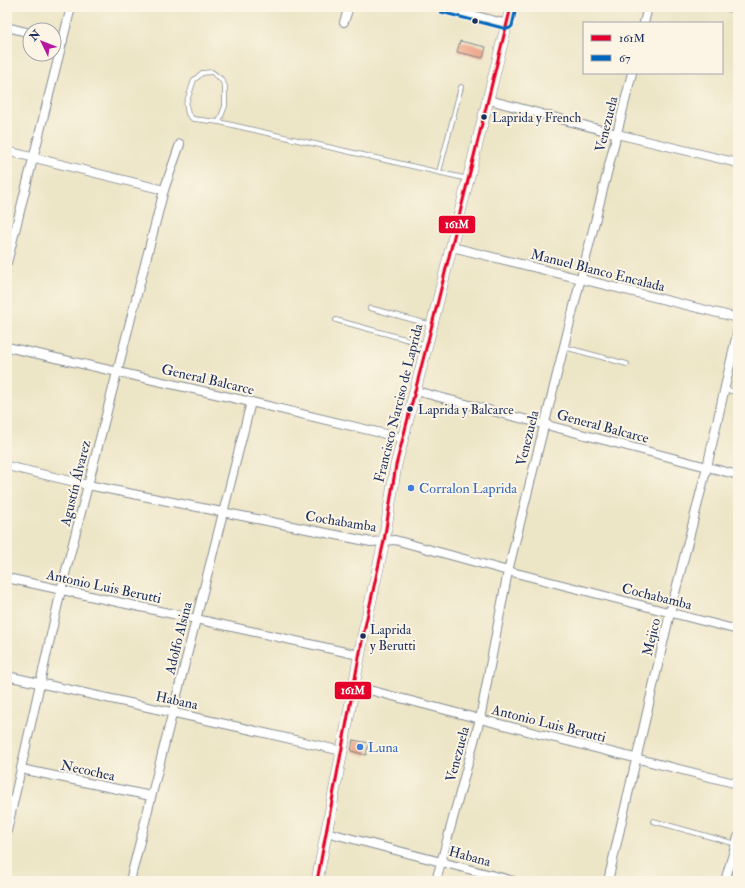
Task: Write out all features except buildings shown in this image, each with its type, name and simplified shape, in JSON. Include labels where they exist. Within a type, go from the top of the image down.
[{"type":"main road","name":"Francisco Narciso de Laprida","points":[[317,881],[359,655],[384,541],[396,465],[402,438],[416,391],[511,7]]},
{"type":"street","points":[[7,263],[71,7]]},
{"type":"street","points":[[344,22],[349,7]]},
{"type":"street","points":[[442,7],[507,24]]},
{"type":"street","points":[[644,22],[648,7]]},
{"type":"street","points":[[729,7],[738,9]]},
{"type":"street","points":[[7,27],[22,31]]},
{"type":"street","name":"Venezuela","points":[[436,881],[480,719],[508,572],[632,74]]},
{"type":"street","points":[[489,100],[617,134],[738,163]]},
{"type":"street","name":"Agustín Álvarez","points":[[7,831],[61,590],[164,190],[180,144]]},
{"type":"street","points":[[7,152],[164,190]]},
{"type":"street","name":"Manuel Blanco Encalada","points":[[452,247],[738,318]]},
{"type":"street","name":"Mejico","points":[[608,881],[670,613],[707,467],[738,329]]},
{"type":"street","name":"General Balcarce","points":[[7,347],[402,438]]},
{"type":"street","name":"General Balcarce","points":[[416,391],[738,475]]},
{"type":"street","name":"Adolfo Alsina","points":[[130,881],[251,402]]},
{"type":"street","name":"Cochabamba","points":[[7,466],[88,485],[371,542],[395,540],[508,572],[738,630]]},
{"type":"street","name":"Antonio Luis Berutti","points":[[7,578],[359,655]]},
{"type":"street","name":"Habana","points":[[7,676],[342,751]]},
{"type":"street","name":"Antonio Luis Berutti","points":[[354,686],[738,784]]},
{"type":"street","name":"Necochea","points":[[21,769],[151,796]]},
{"type":"street","name":"Habana","points":[[326,832],[514,881]]},
{"type":"street","points":[[725,881],[737,841]]},
{"type":"lane","points":[[219,122],[225,106],[225,86],[212,72],[202,73],[194,80],[186,104],[188,114],[194,119],[219,122],[469,179]]},
{"type":"lane","points":[[439,172],[461,87]]},
{"type":"lane","points":[[370,308],[432,325]]},
{"type":"lane","points":[[336,320],[427,345]]},
{"type":"lane","points":[[563,347],[627,364]]},
{"type":"lane","points":[[724,389],[738,392]]},
{"type":"lane","points":[[653,821],[737,841]]},
{"type":"transit line","name":"161M","points":[[317,881],[363,636],[384,541],[396,465],[511,7]]},
{"type":"transit line","name":"67","points":[[441,12],[507,29],[512,26],[516,8]]},
{"type":"place","name":"Laprida y French","points":[[484,117]]},
{"type":"place","name":"Laprida y Balcarce","points":[[410,409]]},
{"type":"place","name":"Corralon Laprida","points":[[411,488]]},
{"type":"place","name":"Laprida y Berutti","points":[[363,636]]},
{"type":"place","name":"Luna","points":[[360,747]]}]
